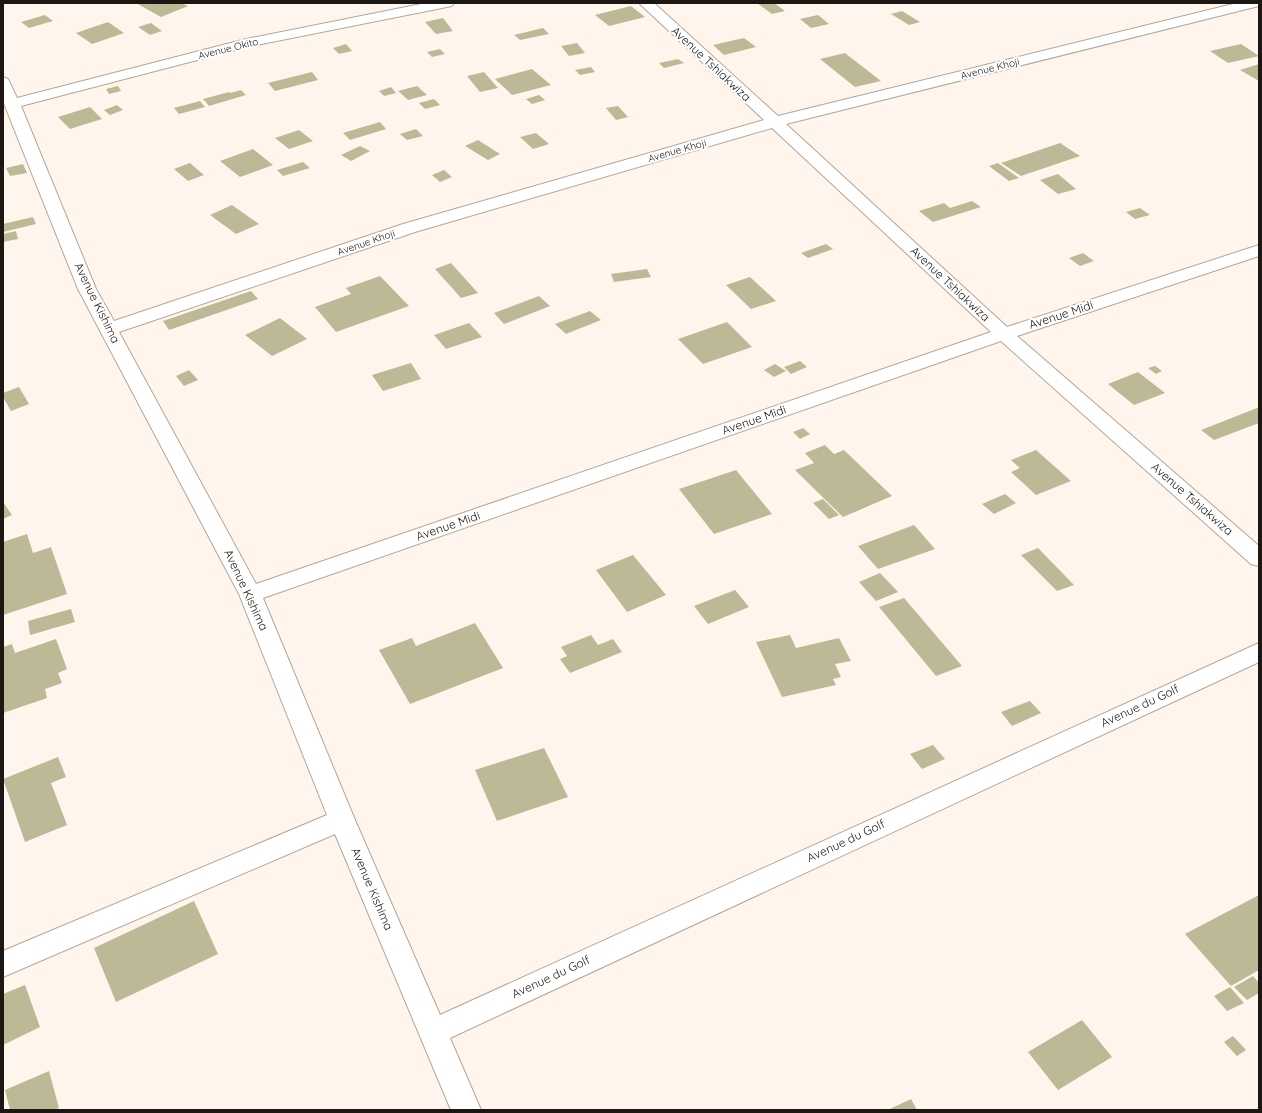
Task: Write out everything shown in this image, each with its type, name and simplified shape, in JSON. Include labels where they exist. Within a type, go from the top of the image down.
[{"type":"street","name":"Avenue Okito","points":[[12,104],[246,43],[447,3]]},
{"type":"street","name":"Avenue Tshiakwiza","points":[[646,3],[1004,334],[1259,558]]},
{"type":"street","name":"Avenue Khoji","points":[[108,329],[409,228],[774,122],[1254,3]]},
{"type":"street","name":"Avenue Kishima","points":[[3,82],[87,289],[250,594],[342,820],[466,1110]]},
{"type":"street","name":"Avenue Midi","points":[[250,594],[1004,334],[1259,250]]},
{"type":"street","name":"Avenue du Golf","points":[[433,1032],[1259,652]]},
{"type":"street","points":[[3,964],[342,820]]},
{"type":"building","points":[[136,3],[181,3],[188,6],[161,17]]},
{"type":"building","points":[[757,3],[774,3],[785,11],[772,14]]},
{"type":"building","points":[[631,6],[645,17],[609,26],[595,15]]},
{"type":"building","points":[[902,11],[920,22],[909,25],[891,14]]},
{"type":"building","points":[[45,15],[53,21],[29,28],[21,22]]},
{"type":"building","points":[[818,15],[829,24],[811,28],[800,19]]},
{"type":"building","points":[[443,18],[453,31],[436,34],[425,22]]},
{"type":"building","points":[[108,22],[124,33],[92,44],[76,33]]},
{"type":"building","points":[[151,23],[162,31],[150,35],[138,27]]},
{"type":"building","points":[[543,28],[549,34],[520,40],[514,35]]},
{"type":"building","points":[[744,38],[756,47],[724,55],[713,45]]},
{"type":"building","points":[[577,43],[585,53],[569,56],[561,46]]},
{"type":"building","points":[[346,44],[352,51],[339,54],[333,48]]},
{"type":"building","points":[[1241,44],[1259,56],[1228,63],[1210,51]]},
{"type":"building","points":[[440,49],[445,54],[432,57],[427,52]]},
{"type":"building","points":[[845,53],[881,81],[855,87],[820,59]]},
{"type":"building","points":[[678,59],[684,63],[664,68],[659,63]]},
{"type":"building","points":[[1259,64],[1259,81],[1240,70]]},
{"type":"building","points":[[591,67],[595,72],[580,75],[575,70]]},
{"type":"building","points":[[532,69],[551,85],[512,95],[495,79]]},
{"type":"building","points":[[312,72],[318,80],[275,91],[268,83]]},
{"type":"building","points":[[484,72],[498,88],[480,92],[467,76]]},
{"type":"building","points":[[118,86],[121,91],[109,94],[106,89]]},
{"type":"building","points":[[417,86],[427,95],[408,100],[398,91]]},
{"type":"building","points":[[391,87],[396,93],[384,96],[379,91]]},
{"type":"building","points":[[241,90],[246,95],[209,106],[203,99],[229,92]]},
{"type":"building","points":[[539,95],[545,100],[532,104],[526,99]]},
{"type":"building","points":[[434,99],[440,105],[425,109],[419,103]]},
{"type":"building","points":[[200,101],[205,107],[179,114],[174,108]]},
{"type":"building","points":[[117,105],[123,110],[110,115],[104,110]]},
{"type":"building","points":[[618,106],[628,117],[616,120],[606,108]]},
{"type":"building","points":[[90,107],[102,119],[70,129],[58,117]]},
{"type":"building","points":[[380,122],[386,129],[350,140],[343,133]]},
{"type":"building","points":[[416,129],[423,136],[407,140],[400,134]]},
{"type":"building","points":[[299,130],[313,141],[289,149],[275,138]]},
{"type":"building","points":[[536,133],[549,144],[533,149],[520,137]]},
{"type":"building","points":[[478,140],[500,154],[488,160],[465,146]]},
{"type":"building","points":[[1060,143],[1080,156],[1021,176],[1001,163]]},
{"type":"building","points":[[360,146],[370,151],[351,161],[341,155]]},
{"type":"building","points":[[253,149],[273,165],[240,177],[220,161]]},
{"type":"building","points":[[303,162],[310,168],[283,176],[277,170]]},
{"type":"building","points":[[190,163],[204,175],[188,181],[174,169]]},
{"type":"building","points":[[998,163],[1019,178],[1009,181],[989,166]]},
{"type":"building","points":[[23,164],[27,173],[10,176],[6,168]]},
{"type":"building","points":[[444,170],[452,177],[440,182],[432,175]]},
{"type":"building","points":[[1058,174],[1076,189],[1058,194],[1040,180]]},
{"type":"building","points":[[972,201],[981,207],[933,222],[919,211],[944,203],[950,208]]},
{"type":"building","points":[[232,205],[259,224],[236,234],[210,215]]},
{"type":"building","points":[[1140,208],[1150,215],[1135,219],[1126,212]]},
{"type":"building","points":[[33,217],[36,224],[3,232],[3,224]]},
{"type":"building","points":[[16,231],[18,239],[3,242],[3,234]]},
{"type":"building","points":[[826,244],[833,249],[808,258],[801,253]]},
{"type":"building","points":[[1083,253],[1094,261],[1080,266],[1069,258]]},
{"type":"building","points":[[451,263],[478,293],[461,298],[435,269]]},
{"type":"building","points":[[647,269],[651,277],[614,282],[611,274]]},
{"type":"building","points":[[380,276],[409,306],[336,332],[315,307],[351,294],[346,288]]},
{"type":"building","points":[[750,277],[776,301],[751,309],[726,285]]},
{"type":"building","points":[[251,291],[258,299],[169,330],[163,321]]},
{"type":"building","points":[[539,296],[550,306],[504,324],[494,313]]},
{"type":"building","points":[[590,311],[601,320],[566,334],[555,324]]},
{"type":"building","points":[[280,318],[307,339],[272,356],[245,335]]},
{"type":"building","points":[[727,322],[752,347],[703,364],[678,339]]},
{"type":"building","points":[[469,323],[482,337],[446,349],[434,335]]},
{"type":"building","points":[[800,361],[807,367],[791,374],[784,367]]},
{"type":"building","points":[[411,363],[421,379],[383,391],[372,375]]},
{"type":"building","points":[[775,364],[786,371],[774,377],[764,370]]},
{"type":"building","points":[[1155,366],[1162,371],[1156,374],[1148,368]]},
{"type":"building","points":[[189,370],[198,380],[184,386],[176,376]]},
{"type":"building","points":[[1138,372],[1165,393],[1134,405],[1108,384]]},
{"type":"building","points":[[19,387],[29,404],[11,411],[3,397],[3,393]]},
{"type":"building","points":[[1257,408],[1259,409],[1259,423],[1214,440],[1201,430]]},
{"type":"building","points":[[803,428],[810,434],[800,439],[793,432]]},
{"type":"building","points":[[825,445],[834,454],[844,450],[892,496],[843,517],[795,470],[814,463],[805,453]]},
{"type":"building","points":[[1036,450],[1071,481],[1036,495],[1011,472],[1020,468],[1011,460]]},
{"type":"building","points":[[736,470],[772,514],[714,534],[679,489]]},
{"type":"building","points":[[1005,494],[1016,503],[994,514],[982,504]]},
{"type":"building","points":[[823,499],[839,515],[829,519],[813,503]]},
{"type":"building","points":[[3,502],[12,515],[3,519]]},
{"type":"building","points":[[914,525],[935,549],[878,569],[858,546]]},
{"type":"building","points":[[27,534],[33,553],[51,547],[67,594],[3,615],[3,542]]},
{"type":"building","points":[[1038,548],[1074,585],[1057,591],[1021,555]]},
{"type":"building","points":[[633,555],[666,595],[627,612],[596,570]]},
{"type":"building","points":[[880,573],[898,592],[876,601],[859,582]]},
{"type":"building","points":[[735,590],[749,607],[708,624],[694,606]]},
{"type":"building","points":[[904,598],[962,666],[936,676],[879,607]]},
{"type":"building","points":[[71,609],[75,622],[30,635],[28,621]]},
{"type":"building","points":[[475,623],[503,668],[410,704],[379,650],[412,638],[416,646]]},
{"type":"building","points":[[591,635],[598,645],[613,639],[622,652],[570,673],[560,659],[567,656],[561,647]]},
{"type":"building","points":[[790,635],[796,648],[839,638],[851,661],[835,664],[841,677],[833,679],[836,685],[782,697],[756,642]]},
{"type":"building","points":[[56,639],[67,669],[58,673],[62,683],[45,689],[47,698],[3,713],[3,647],[12,644],[15,653]]},
{"type":"building","points":[[1030,701],[1041,713],[1012,726],[1001,712]]},
{"type":"building","points":[[933,745],[945,759],[922,769],[910,754]]},
{"type":"building","points":[[544,748],[568,797],[497,821],[475,770]]},
{"type":"building","points":[[58,757],[66,777],[51,783],[67,825],[25,842],[3,779]]},
{"type":"building","points":[[1259,895],[1259,970],[1231,986],[1185,934]]},
{"type":"building","points":[[194,901],[218,954],[116,1002],[94,948]]},
{"type":"building","points":[[1253,976],[1259,983],[1259,993],[1247,1000],[1234,987]]},
{"type":"building","points":[[25,985],[40,1027],[3,1045],[3,994]]},
{"type":"building","points":[[1230,987],[1244,1003],[1227,1011],[1214,996]]},
{"type":"building","points":[[1082,1020],[1112,1057],[1058,1090],[1028,1052]]},
{"type":"building","points":[[1233,1036],[1246,1050],[1237,1056],[1224,1042]]},
{"type":"building","points":[[49,1071],[59,1108],[54,1110],[10,1110],[5,1090]]},
{"type":"building","points":[[911,1099],[917,1110],[888,1110]]}]
